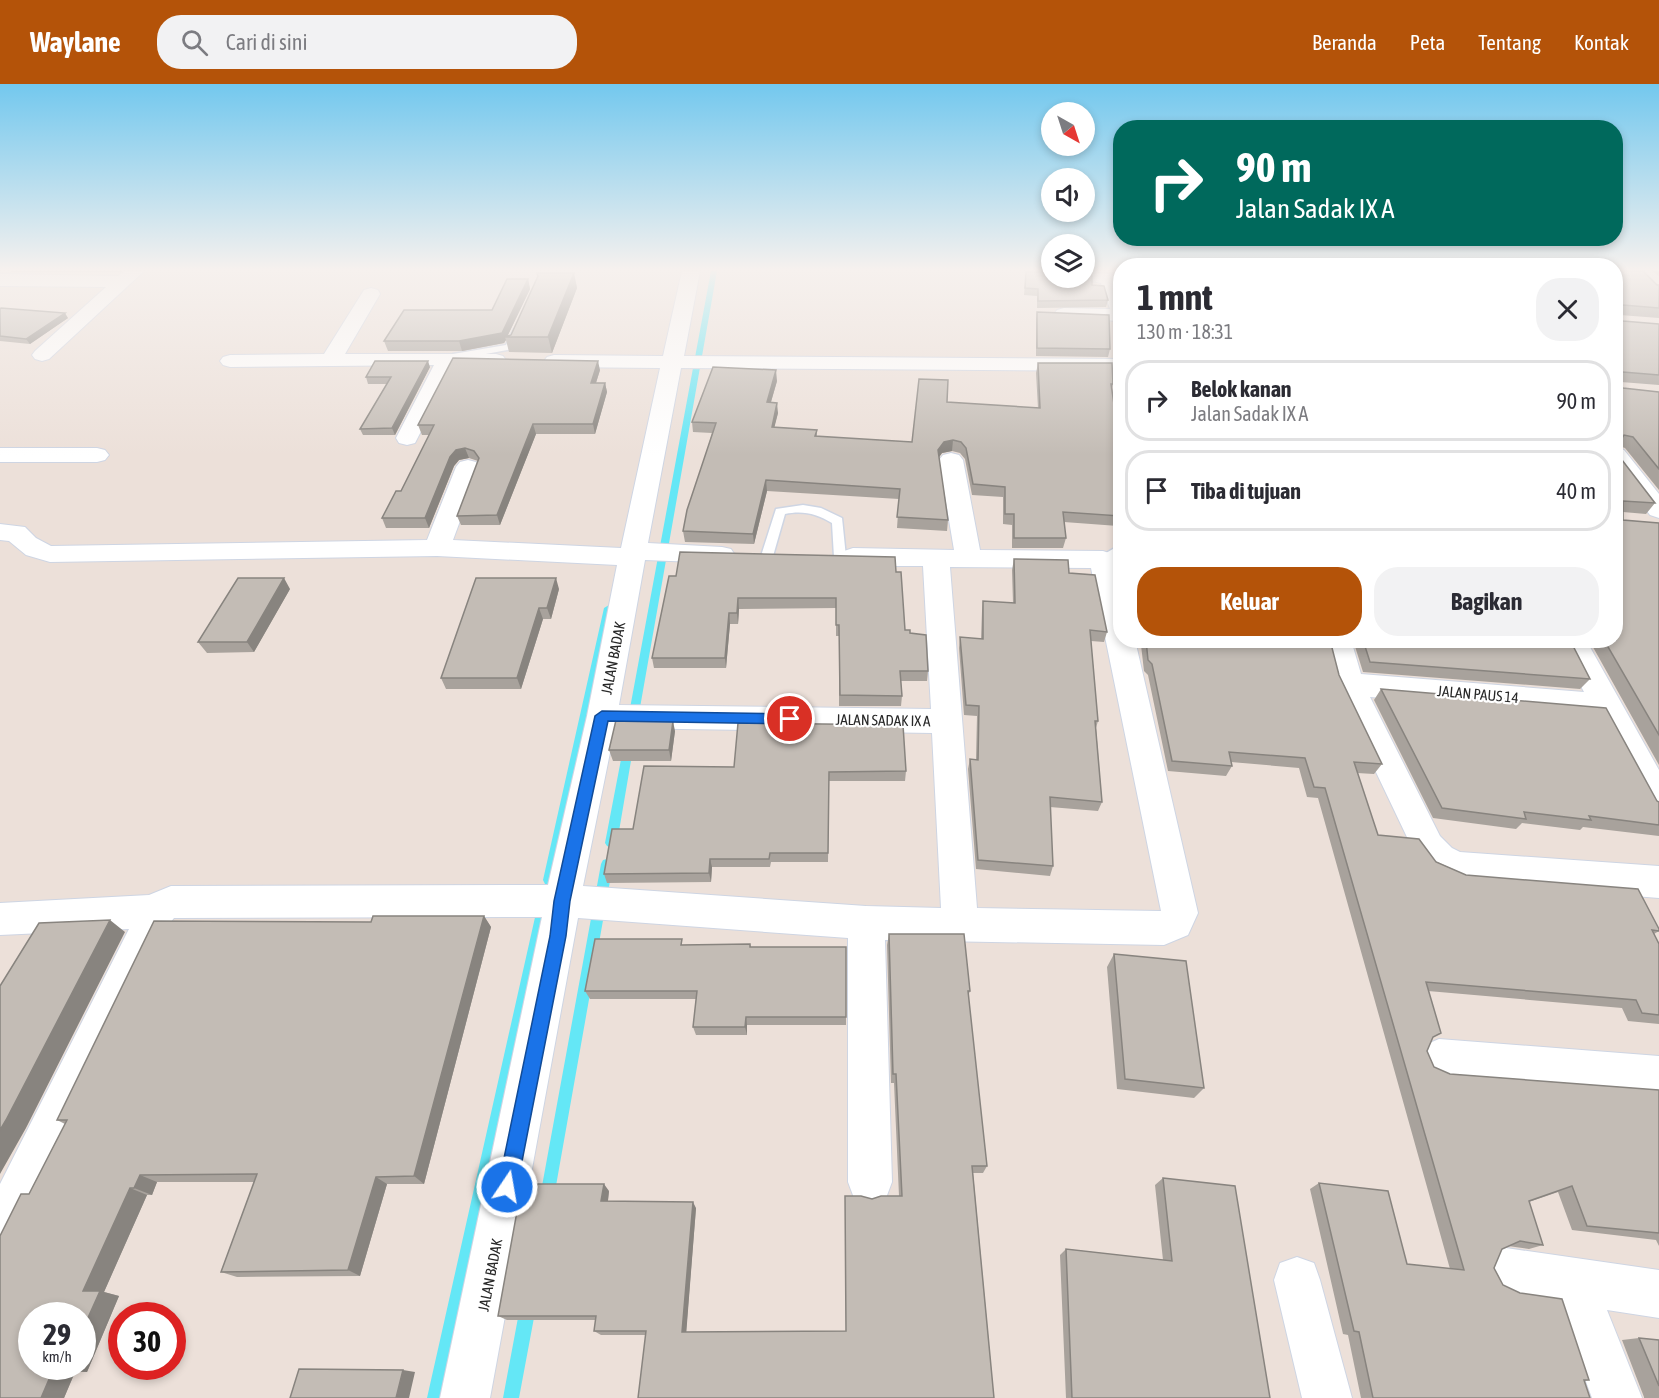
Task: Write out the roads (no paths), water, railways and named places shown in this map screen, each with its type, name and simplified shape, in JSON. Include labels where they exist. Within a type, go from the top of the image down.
[{"type":"street","points":[[42,355],[67,332]]},
{"type":"street","points":[[331,359],[347,332]]},
{"type":"street","name":"JALAN BADAK","points":[[465,1398],[558,936],[562,901],[602,716],[632,554],[679,332]]},
{"type":"street","points":[[406,438],[414,419],[439,379],[447,359]]},
{"type":"street","points":[[230,361],[447,359],[673,363],[1113,365]]},
{"type":"street","points":[[0,455],[97,455]]},
{"type":"street","points":[[951,460],[968,558]]},
{"type":"street","points":[[1623,464],[1659,510]]},
{"type":"street","points":[[437,548],[468,467]]},
{"type":"street","points":[[0,532],[16,533],[25,543],[38,551],[50,554],[437,548],[778,556]]},
{"type":"street","points":[[829,557],[968,558],[1112,554]]},
{"type":"street","points":[[936,558],[960,925]]},
{"type":"street","points":[[0,919],[157,911],[171,902],[562,901],[866,923],[1164,928],[1175,923],[1180,913],[1123,648]]},
{"type":"street","points":[[1339,648],[1349,684],[1428,846],[1440,859],[1456,867],[1659,882]]},
{"type":"street","points":[[1575,648],[1659,800]]},
{"type":"street","name":"JALAN PAUS 14","points":[[1349,684],[1607,705]]},
{"type":"street","name":"JALAN SADAK IX A","points":[[602,716],[947,721]]},
{"type":"street","points":[[0,1232],[157,911]]},
{"type":"street","points":[[866,923],[870,1182]]},
{"type":"street","points":[[1439,1059],[1659,1076]]},
{"type":"street","points":[[1506,1270],[1659,1294]]},
{"type":"street","points":[[1297,1280],[1327,1398]]},
{"type":"street","points":[[1573,1282],[1617,1398]]},
{"type":"lane","points":[[447,359],[510,347],[517,332]]},
{"type":"lane","points":[[778,556],[777,518],[780,512],[791,508],[813,508],[838,521],[829,557]]},
{"type":"waterway","points":[[633,719],[703,332]]},
{"type":"waterway","points":[[549,880],[609,608]]},
{"type":"waterway","points":[[611,843],[628,749]]},
{"type":"waterway","points":[[547,1197],[607,864]]},
{"type":"waterway","points":[[435,1398],[544,904]]},
{"type":"waterway","points":[[511,1398],[528,1307]]}]
